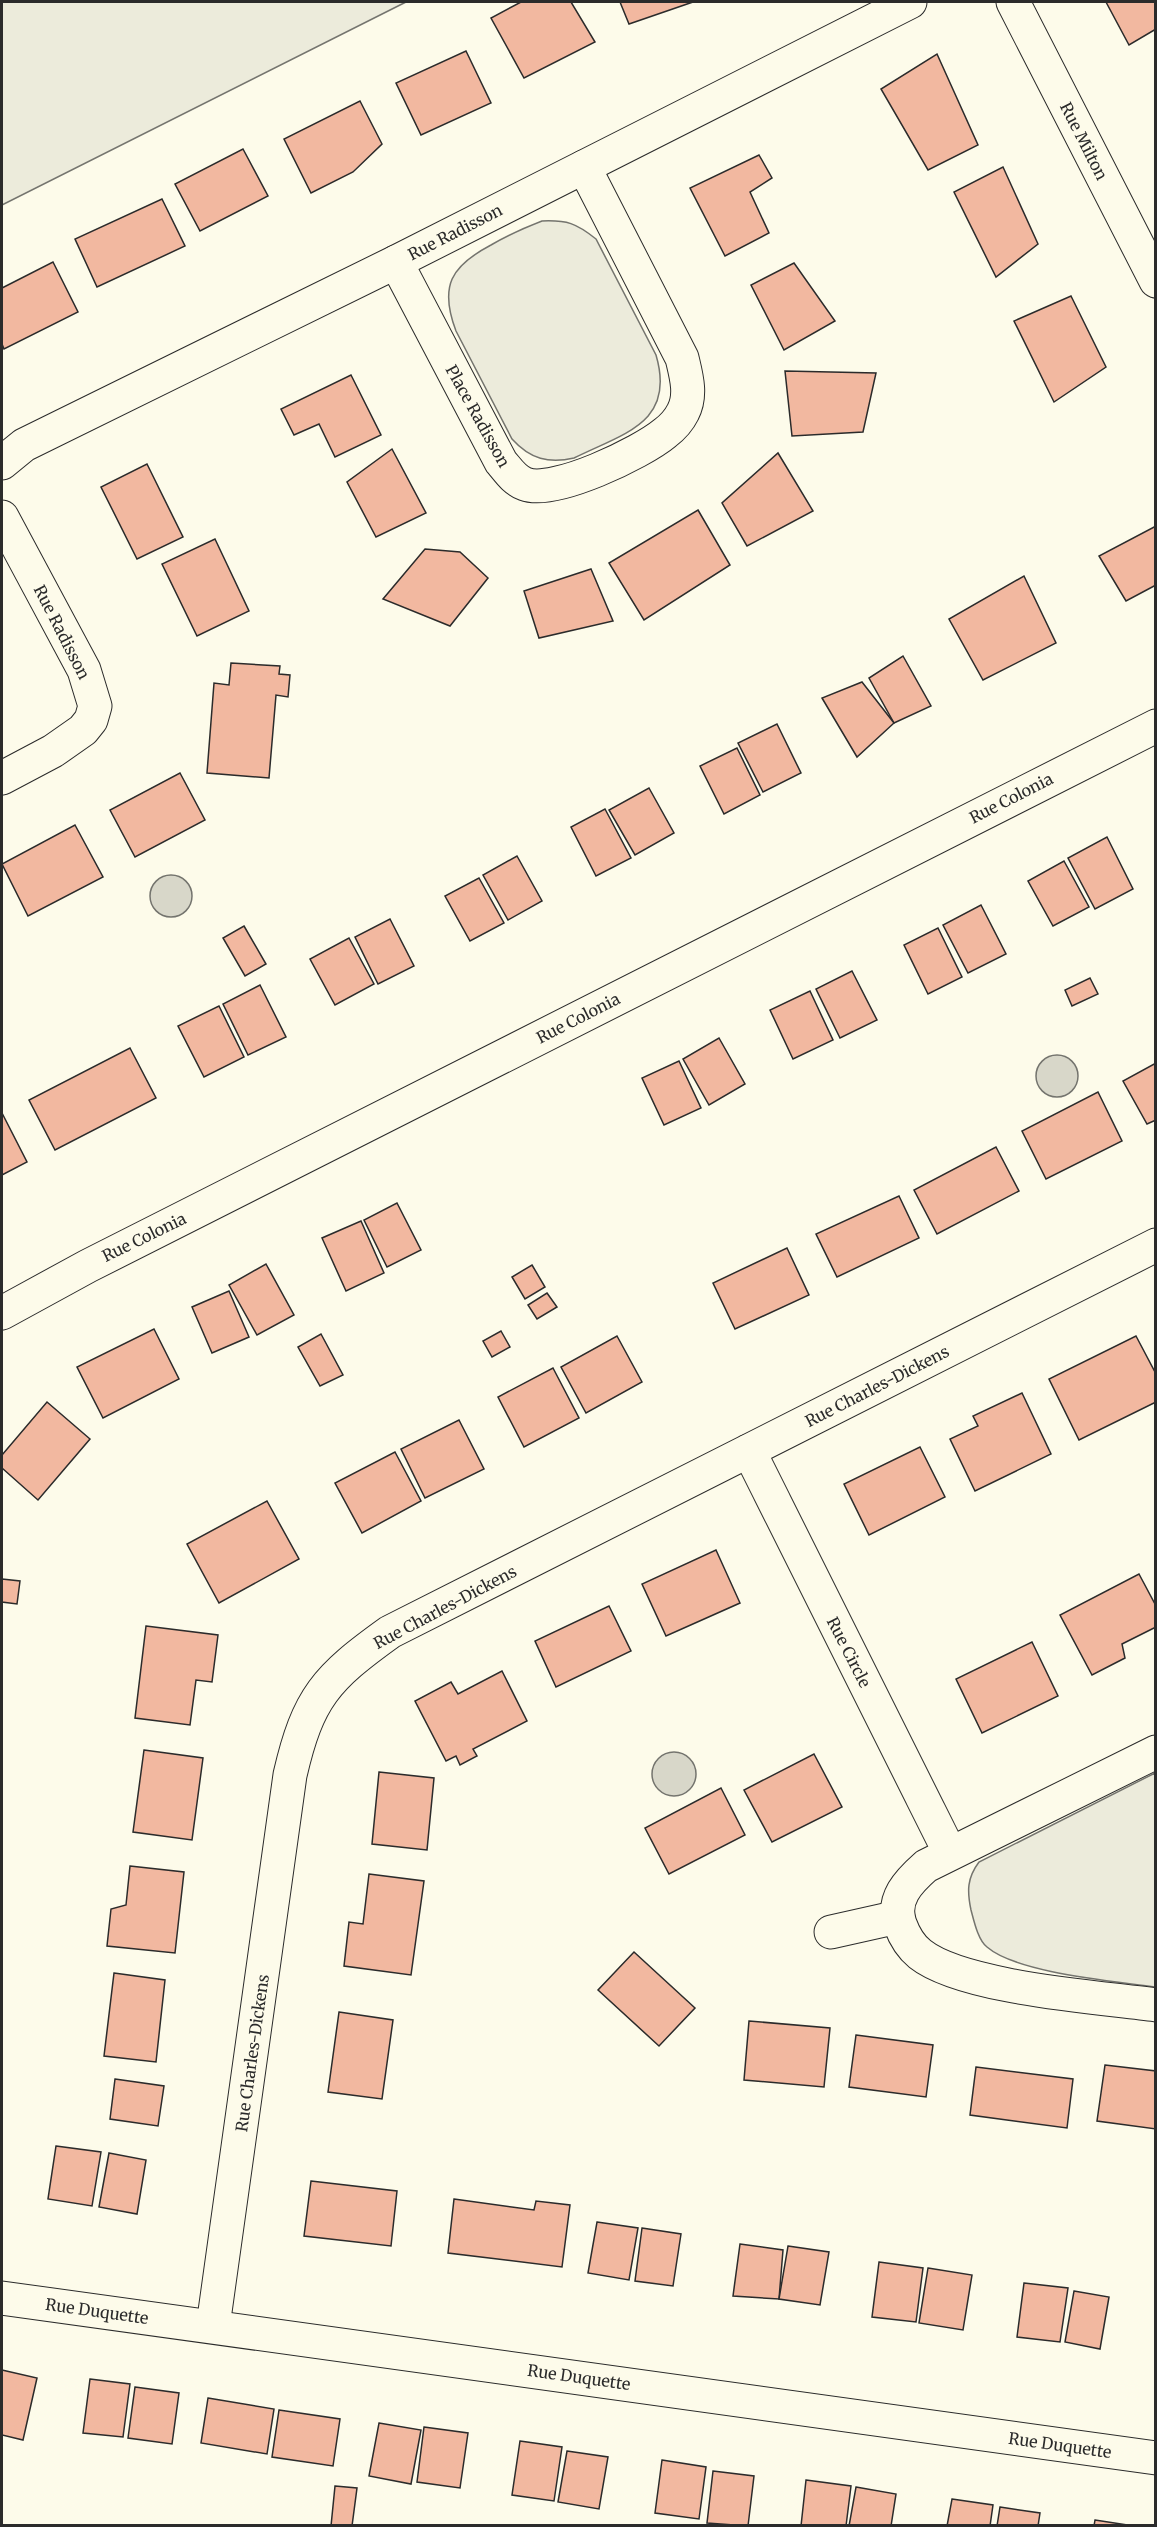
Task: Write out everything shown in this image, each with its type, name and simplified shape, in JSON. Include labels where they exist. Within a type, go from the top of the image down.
[{"type":"street","name":"Rue Radisson","points":[[2,463],[24,445],[396,262],[910,2]]},
{"type":"street","name":"Rue Milton","points":[[1013,2],[1155,281]]},
{"type":"street","name":"Place Radisson","points":[[396,262],[501,462],[515,478],[537,486],[567,482],[588,474],[664,434],[675,424],[684,410],[688,394],[687,375],[682,357],[584,167]]},
{"type":"street","name":"Rue Radisson","points":[[2,517],[84,670],[95,706],[91,720],[72,739],[2,778]]},
{"type":"street","name":"Rue Colonia","points":[[2,1313],[88,1266],[1155,726]]},
{"type":"street","name":"Rue Charles-Dickens","points":[[213,2326],[290,1775],[298,1741],[310,1709],[325,1685],[354,1658],[390,1632],[1155,1245]]},
{"type":"street","name":"Rue Circle","points":[[749,1451],[950,1853]]},
{"type":"street","points":[[1155,1752],[926,1866],[911,1880],[900,1897],[898,1917],[905,1937],[920,1954],[971,1976],[1009,1985],[1155,2005]]},
{"type":"street","points":[[831,1932],[898,1917]]},
{"type":"street","name":"Rue Duquette","points":[[2,2298],[1155,2458]]},
{"type":"shaded area","points":[[2,2],[406,2],[2,205]]},
{"type":"shaded area","points":[[542,221],[571,224],[583,229],[596,239],[656,355],[660,378],[659,396],[652,411],[641,423],[611,441],[565,460],[540,458],[526,451],[512,439],[456,331],[449,302],[452,279],[466,261],[504,238]]},
{"type":"shaded area","points":[[171,875],[179,876],[186,881],[191,888],[191,904],[186,911],[179,916],[171,917],[163,916],[156,911],[151,904],[150,896],[151,888],[156,881],[163,876]]},
{"type":"shaded area","points":[[1057,1055],[1065,1056],[1072,1061],[1077,1068],[1077,1084],[1072,1091],[1065,1096],[1057,1097],[1049,1096],[1042,1091],[1037,1084],[1036,1076],[1037,1068],[1042,1061],[1049,1056]]},
{"type":"shaded area","points":[[674,1752],[689,1759],[696,1774],[689,1789],[674,1796],[659,1789],[652,1774],[659,1759]]},
{"type":"shaded area","points":[[1155,1773],[1155,1987],[1043,1970],[1001,1956],[987,1947],[977,1930],[969,1897],[970,1879],[979,1862]]},
{"type":"building","points":[[521,2],[571,2],[595,42],[524,78],[491,18]]},
{"type":"building","points":[[620,2],[693,2],[629,24]]},
{"type":"building","points":[[1106,2],[1156,2],[1156,29],[1129,45]]},
{"type":"building","points":[[466,51],[491,103],[421,135],[396,83]]},
{"type":"building","points":[[937,54],[978,145],[928,170],[881,89]]},
{"type":"building","points":[[360,101],[382,144],[353,172],[311,193],[284,139]]},
{"type":"building","points":[[243,149],[268,196],[200,231],[175,184]]},
{"type":"building","points":[[759,155],[772,178],[750,192],[769,233],[725,256],[690,188]]},
{"type":"building","points":[[1003,167],[1038,244],[996,277],[954,192]]},
{"type":"building","points":[[162,199],[185,246],[97,287],[75,239]]},
{"type":"building","points":[[53,262],[78,312],[4,349],[2,344],[2,288]]},
{"type":"building","points":[[794,263],[835,321],[784,350],[751,285]]},
{"type":"building","points":[[1071,296],[1106,367],[1054,402],[1014,321]]},
{"type":"building","points":[[785,371],[876,373],[863,432],[792,436]]},
{"type":"building","points":[[351,375],[381,435],[335,457],[319,424],[294,435],[281,409]]},
{"type":"building","points":[[392,449],[426,513],[376,537],[347,482]]},
{"type":"building","points":[[778,453],[813,511],[747,546],[722,503]]},
{"type":"building","points":[[147,464],[183,537],[137,559],[101,487]]},
{"type":"building","points":[[698,510],[730,565],[644,620],[609,563]]},
{"type":"building","points":[[1156,526],[1156,585],[1126,601],[1099,556]]},
{"type":"building","points":[[215,539],[249,611],[197,636],[162,564]]},
{"type":"building","points":[[425,549],[460,552],[488,578],[450,626],[383,599]]},
{"type":"building","points":[[591,569],[613,621],[539,638],[524,591]]},
{"type":"building","points":[[1024,576],[1056,643],[983,680],[949,619]]},
{"type":"building","points":[[903,656],[931,706],[894,723],[869,678]]},
{"type":"building","points":[[231,663],[280,666],[279,674],[290,675],[288,697],[276,695],[269,778],[207,773],[214,683],[229,685]]},
{"type":"building","points":[[862,682],[894,723],[857,757],[822,698]]},
{"type":"building","points":[[777,724],[801,773],[763,792],[738,743]]},
{"type":"building","points":[[737,748],[760,795],[724,814],[700,766]]},
{"type":"building","points":[[180,773],[205,820],[135,857],[110,810]]},
{"type":"building","points":[[649,788],[674,833],[635,855],[609,810]]},
{"type":"building","points":[[605,809],[631,858],[596,876],[571,827]]},
{"type":"building","points":[[75,825],[103,877],[28,916],[2,864]]},
{"type":"building","points":[[1107,837],[1133,889],[1095,909],[1068,858]]},
{"type":"building","points":[[517,856],[542,901],[508,920],[483,875]]},
{"type":"building","points":[[1064,861],[1089,907],[1053,926],[1028,881]]},
{"type":"building","points":[[479,878],[504,923],[470,941],[445,896]]},
{"type":"building","points":[[981,905],[1006,954],[968,973],[943,925]]},
{"type":"building","points":[[390,919],[414,966],[378,984],[355,937]]},
{"type":"building","points":[[244,926],[266,964],[245,976],[223,938]]},
{"type":"building","points":[[938,928],[962,977],[928,994],[904,945]]},
{"type":"building","points":[[349,938],[374,984],[335,1005],[310,959]]},
{"type":"building","points":[[852,971],[877,1020],[840,1038],[816,989]]},
{"type":"building","points":[[1090,978],[1098,994],[1072,1006],[1065,990]]},
{"type":"building","points":[[260,985],[286,1037],[248,1055],[223,1004]]},
{"type":"building","points":[[810,991],[833,1040],[793,1059],[770,1010]]},
{"type":"building","points":[[219,1006],[244,1057],[204,1077],[178,1026]]},
{"type":"building","points":[[719,1038],[745,1084],[709,1105],[683,1059]]},
{"type":"building","points":[[130,1048],[156,1098],[55,1150],[29,1100]]},
{"type":"building","points":[[679,1061],[701,1108],[664,1125],[642,1078]]},
{"type":"building","points":[[1156,1063],[1156,1120],[1147,1124],[1123,1081]]},
{"type":"building","points":[[1098,1092],[1122,1141],[1046,1179],[1022,1131]]},
{"type":"building","points":[[2,1113],[27,1162],[2,1175]]},
{"type":"building","points":[[996,1147],[1019,1191],[937,1234],[914,1190]]},
{"type":"building","points":[[899,1196],[919,1238],[837,1277],[816,1234]]},
{"type":"building","points":[[397,1203],[421,1250],[387,1267],[364,1220]]},
{"type":"building","points":[[361,1221],[384,1273],[346,1291],[322,1238]]},
{"type":"building","points":[[787,1248],[809,1295],[735,1329],[713,1283]]},
{"type":"building","points":[[266,1264],[294,1315],[257,1335],[229,1285]]},
{"type":"building","points":[[532,1265],[545,1287],[525,1299],[512,1277]]},
{"type":"building","points":[[229,1291],[249,1337],[212,1353],[192,1307]]},
{"type":"building","points":[[547,1293],[557,1307],[537,1319],[528,1305]]},
{"type":"building","points":[[154,1329],[179,1379],[103,1418],[77,1367]]},
{"type":"building","points":[[501,1331],[510,1347],[492,1357],[483,1341]]},
{"type":"building","points":[[321,1334],[343,1375],[320,1386],[298,1347]]},
{"type":"building","points":[[617,1336],[642,1382],[586,1413],[561,1367]]},
{"type":"building","points":[[1136,1336],[1156,1374],[1156,1402],[1079,1440],[1049,1379]]},
{"type":"building","points":[[553,1368],[579,1418],[524,1447],[498,1397]]},
{"type":"building","points":[[1022,1393],[1051,1454],[975,1491],[950,1439],[978,1426],[973,1416]]},
{"type":"building","points":[[47,1402],[90,1439],[38,1500],[2,1468],[2,1455]]},
{"type":"building","points":[[459,1420],[484,1469],[425,1498],[401,1449]]},
{"type":"building","points":[[920,1447],[945,1497],[869,1535],[844,1484]]},
{"type":"building","points":[[395,1452],[421,1501],[362,1533],[335,1483]]},
{"type":"building","points":[[267,1501],[299,1559],[219,1603],[187,1544]]},
{"type":"building","points":[[716,1550],[740,1603],[666,1636],[642,1584]]},
{"type":"building","points":[[1139,1574],[1156,1606],[1156,1627],[1122,1644],[1125,1658],[1092,1675],[1060,1615]]},
{"type":"building","points":[[2,1579],[20,1581],[17,1604],[2,1602]]},
{"type":"building","points":[[609,1606],[631,1651],[556,1687],[535,1641]]},
{"type":"building","points":[[146,1626],[218,1635],[212,1682],[196,1680],[190,1725],[135,1718]]},
{"type":"building","points":[[1032,1642],[1058,1696],[982,1733],[956,1679]]},
{"type":"building","points":[[502,1671],[527,1721],[473,1749],[477,1756],[460,1765],[456,1756],[446,1761],[415,1701],[451,1682],[458,1694]]},
{"type":"building","points":[[144,1750],[203,1758],[192,1840],[133,1832]]},
{"type":"building","points":[[814,1754],[842,1807],[772,1842],[744,1790]]},
{"type":"building","points":[[379,1772],[434,1778],[427,1850],[372,1844]]},
{"type":"building","points":[[721,1788],[745,1835],[669,1874],[645,1828]]},
{"type":"building","points":[[130,1866],[184,1872],[175,1953],[107,1946],[111,1909],[126,1905]]},
{"type":"building","points":[[369,1874],[424,1881],[411,1975],[344,1966],[349,1922],[363,1924]]},
{"type":"building","points":[[634,1952],[695,2008],[659,2046],[598,1990]]},
{"type":"building","points":[[114,1973],[165,1980],[156,2062],[104,2056]]},
{"type":"building","points":[[339,2012],[393,2020],[382,2099],[328,2092]]},
{"type":"building","points":[[749,2021],[830,2028],[824,2087],[744,2080]]},
{"type":"building","points":[[856,2035],[933,2045],[926,2097],[849,2087]]},
{"type":"building","points":[[1105,2065],[1156,2071],[1156,2129],[1097,2121]]},
{"type":"building","points":[[976,2067],[1073,2079],[1067,2128],[970,2115]]},
{"type":"building","points":[[115,2079],[164,2086],[158,2126],[110,2119]]},
{"type":"building","points":[[56,2146],[101,2152],[92,2206],[48,2199]]},
{"type":"building","points":[[109,2153],[146,2160],[137,2214],[99,2207]]},
{"type":"building","points":[[311,2181],[397,2191],[391,2246],[304,2236]]},
{"type":"building","points":[[454,2199],[534,2210],[536,2201],[570,2205],[562,2267],[448,2253]]},
{"type":"building","points":[[597,2222],[638,2228],[629,2280],[588,2273]]},
{"type":"building","points":[[642,2228],[681,2234],[673,2286],[635,2281]]},
{"type":"building","points":[[740,2244],[783,2250],[779,2299],[733,2296]]},
{"type":"building","points":[[788,2246],[829,2252],[820,2305],[779,2299]]},
{"type":"building","points":[[879,2262],[923,2268],[916,2322],[872,2317]]},
{"type":"building","points":[[928,2268],[972,2275],[963,2330],[919,2323]]},
{"type":"building","points":[[1024,2283],[1068,2288],[1060,2342],[1017,2337]]},
{"type":"building","points":[[1074,2291],[1109,2297],[1100,2349],[1065,2342]]},
{"type":"building","points":[[2,2370],[37,2378],[23,2440],[2,2435]]},
{"type":"building","points":[[90,2379],[130,2384],[123,2437],[83,2433]]},
{"type":"building","points":[[135,2387],[179,2393],[172,2444],[128,2438]]},
{"type":"building","points":[[208,2398],[274,2409],[267,2454],[201,2443]]},
{"type":"building","points":[[279,2410],[340,2419],[333,2466],[272,2457]]},
{"type":"building","points":[[379,2423],[421,2430],[411,2484],[369,2476]]},
{"type":"building","points":[[424,2427],[468,2433],[460,2488],[417,2482]]},
{"type":"building","points":[[520,2441],[562,2447],[554,2501],[512,2495]]},
{"type":"building","points":[[567,2451],[608,2457],[599,2509],[558,2502]]},
{"type":"building","points":[[662,2460],[706,2467],[699,2519],[655,2513]]},
{"type":"building","points":[[713,2471],[754,2476],[748,2526],[707,2523]]},
{"type":"building","points":[[806,2480],[851,2486],[846,2526],[801,2526]]},
{"type":"building","points":[[335,2486],[357,2488],[352,2526],[331,2526]]},
{"type":"building","points":[[856,2487],[896,2494],[891,2526],[849,2526]]},
{"type":"building","points":[[952,2499],[993,2505],[990,2526],[947,2526]]},
{"type":"building","points":[[1000,2507],[1040,2513],[1038,2526],[997,2526]]},
{"type":"building","points":[[1095,2520],[1134,2526],[1094,2526]]}]
